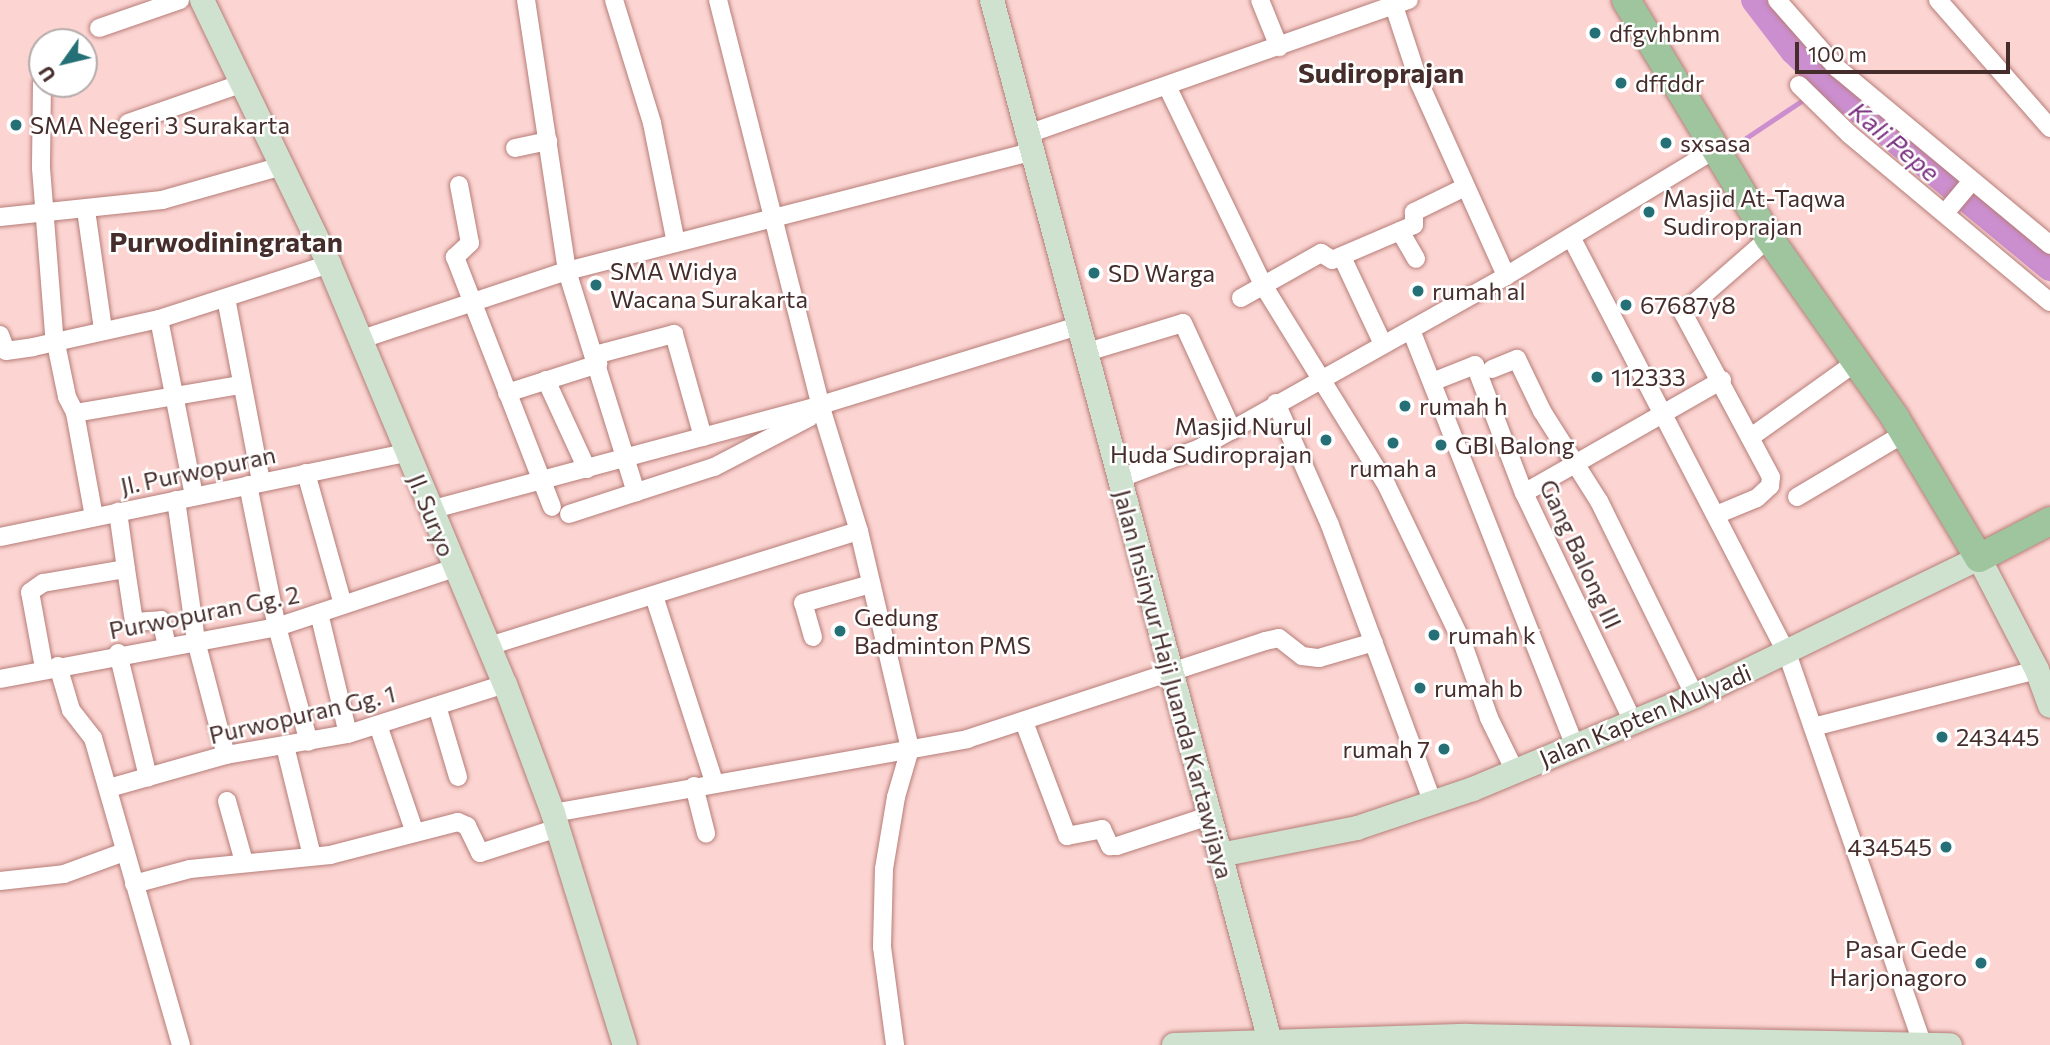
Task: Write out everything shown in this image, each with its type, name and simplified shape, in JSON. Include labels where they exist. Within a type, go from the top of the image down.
[{"type":"main road","name":"Jl. Suryo","points":[[202,0],[279,167],[328,264],[505,684],[556,821],[625,1045]]},
{"type":"main road","name":"Jalan Insinyur Haji Juanda Kartawijaya","points":[[992,0],[1028,144],[1271,1044]]},
{"type":"main road","points":[[1626,0],[1769,238],[1905,433],[1979,558],[2037,670],[2050,706]]},
{"type":"main road","name":"Jalan Kapten Mulyadi","points":[[1220,855],[1357,828],[1433,804],[1695,696],[2050,522]]},
{"type":"main road","points":[[1174,1045],[1467,1036],[1950,1045]]},
{"type":"street","points":[[99,28],[180,0]]},
{"type":"street","points":[[526,0],[567,271],[636,493]]},
{"type":"street","points":[[614,0],[652,123],[676,243]]},
{"type":"street","points":[[718,0],[822,408],[859,531],[910,749],[896,797],[884,869],[882,947],[895,1045]]},
{"type":"street","points":[[1260,0],[1279,47]]},
{"type":"street","points":[[1777,0],[1837,68],[1969,185],[2050,245]]},
{"type":"street","points":[[1938,0],[2050,128]]},
{"type":"street","points":[[359,340],[567,271],[774,218],[1028,144],[1167,86],[1402,3],[1419,82],[1506,275]]},
{"type":"street","points":[[128,124],[240,84]]},
{"type":"street","points":[[1799,85],[1812,100],[1947,211],[2050,302]]},
{"type":"street","points":[[1167,86],[1264,285],[1318,379],[1387,486],[1463,644],[1489,718],[1515,771]]},
{"type":"street","points":[[41,98],[37,214],[54,342],[67,397],[75,412],[94,517]]},
{"type":"street","points":[[515,148],[548,141]]},
{"type":"street","points":[[1118,480],[1198,449],[1506,275],[1714,150]]},
{"type":"street","points":[[0,217],[162,200],[279,167]]},
{"type":"street","points":[[459,185],[470,243],[455,257],[542,482],[560,510],[636,493],[723,463],[822,408]]},
{"type":"street","points":[[1947,211],[1969,185]]},
{"type":"street","points":[[1241,298],[1321,253],[1330,260],[1342,257],[1415,224],[1414,212],[1465,187]]},
{"type":"street","points":[[86,210],[103,330]]},
{"type":"street","points":[[1400,231],[1416,259]]},
{"type":"street","points":[[1571,237],[1787,653],[1923,1045]]},
{"type":"street","points":[[1716,515],[1757,498],[1770,486],[1770,472],[1722,380],[1698,346],[1682,313],[1769,238]]},
{"type":"street","points":[[1342,257],[1383,344]]},
{"type":"street","points":[[0,335],[6,351],[33,347],[159,319],[328,264]]},
{"type":"street","points":[[226,298],[277,627],[309,742]]},
{"type":"street","points":[[159,319],[172,396],[194,496]]},
{"type":"street","points":[[1084,353],[1183,323],[1232,430]]},
{"type":"street","points":[[430,510],[822,408],[1077,326]]},
{"type":"street","points":[[1411,330],[1575,747]]},
{"type":"street","points":[[508,393],[674,334],[703,437]]},
{"type":"street","points":[[1432,382],[1517,359],[1542,411],[1580,465],[1695,696]]},
{"type":"street","points":[[1751,437],[1856,362]]},
{"type":"street","name":"Gang Balong III","points":[[1484,367],[1524,493],[1633,722]]},
{"type":"street","points":[[546,380],[587,469]]},
{"type":"street","points":[[1524,493],[1580,465],[1722,380]]},
{"type":"street","points":[[75,412],[241,386]]},
{"type":"street","points":[[1276,403],[1374,642],[1433,804]]},
{"type":"street","points":[[1797,497],[1905,433]]},
{"type":"street","name":"Jl. Purwopuran","points":[[0,537],[406,453]]},
{"type":"street","points":[[306,473],[343,605]]},
{"type":"street","points":[[176,500],[196,641],[226,755]]},
{"type":"street","points":[[118,512],[134,622],[160,620],[167,646]]},
{"type":"street","points":[[489,646],[859,531]]},
{"type":"street","name":"Purwopuran Gg. 2","points":[[0,679],[118,653],[277,627],[454,568]]},
{"type":"street","points":[[126,569],[32,587],[29,596],[51,667],[71,710],[93,738],[181,1045]]},
{"type":"street","points":[[813,636],[803,603],[871,584]]},
{"type":"street","points":[[654,596],[714,782]]},
{"type":"street","points":[[319,614],[348,734]]},
{"type":"street","points":[[134,884],[244,862],[312,856],[461,822],[480,853],[556,821],[694,786],[967,739],[1279,638],[1303,656],[1319,658],[1374,642]]},
{"type":"street","points":[[118,653],[148,777]]},
{"type":"street","points":[[1813,727],[2037,670]]},
{"type":"street","name":"Purwopuran Gg. 1","points":[[109,788],[226,755],[348,734],[505,684]]},
{"type":"street","points":[[437,706],[458,777]]},
{"type":"street","points":[[1024,722],[1066,836],[1102,830],[1110,846],[1117,846],[1209,816]]},
{"type":"street","points":[[378,725],[415,833]]},
{"type":"street","points":[[285,746],[312,856]]},
{"type":"street","points":[[694,786],[706,833]]},
{"type":"street","points":[[227,801],[244,862]]},
{"type":"street","points":[[0,881],[64,874],[124,852]]},
{"type":"waterway","name":"Kali Pepe","points":[[1754,0],[1793,51],[1828,85],[2050,268]]},
{"type":"waterway","points":[[1813,93],[1825,82]]},
{"type":"waterway","points":[[1731,148],[1806,98]]},
{"type":"place","name":"dfgvhbnm","points":[[1595,33]]},
{"type":"place","name":"dffddr","points":[[1621,83]]},
{"type":"place","name":"SMA Negeri 3 Surakarta","points":[[16,125]]},
{"type":"place","name":"sxsasa","points":[[1666,143]]},
{"type":"place","name":"Masjid At-Taqwa Sudiroprajan","points":[[1649,212]]},
{"type":"place","name":"SD Warga","points":[[1094,273]]},
{"type":"place","name":"SMA Widya Wacana Surakarta","points":[[596,285]]},
{"type":"place","name":"rumah al","points":[[1418,291]]},
{"type":"place","name":"67687y8","points":[[1626,305]]},
{"type":"place","name":"112333","points":[[1597,377]]},
{"type":"place","name":"rumah h","points":[[1405,406]]},
{"type":"place","name":"Masjid Nurul Huda Sudiroprajan","points":[[1326,440]]},
{"type":"place","name":"rumah a","points":[[1393,443]]},
{"type":"place","name":"GBI Balong","points":[[1441,445]]},
{"type":"place","name":"Gedung Badminton PMS","points":[[840,631]]},
{"type":"place","name":"rumah k","points":[[1434,635]]},
{"type":"place","name":"rumah b","points":[[1420,688]]},
{"type":"place","name":"243445","points":[[1942,737]]},
{"type":"place","name":"rumah 7","points":[[1444,749]]},
{"type":"place","name":"434545","points":[[1946,847]]},
{"type":"place","name":"Pasar Gede Harjonagoro","points":[[1981,963]]},
{"type":"district","name":"Sudiroprajan","points":[[1381,72]]},
{"type":"district","name":"Purwodiningratan","points":[[226,241]]}]
